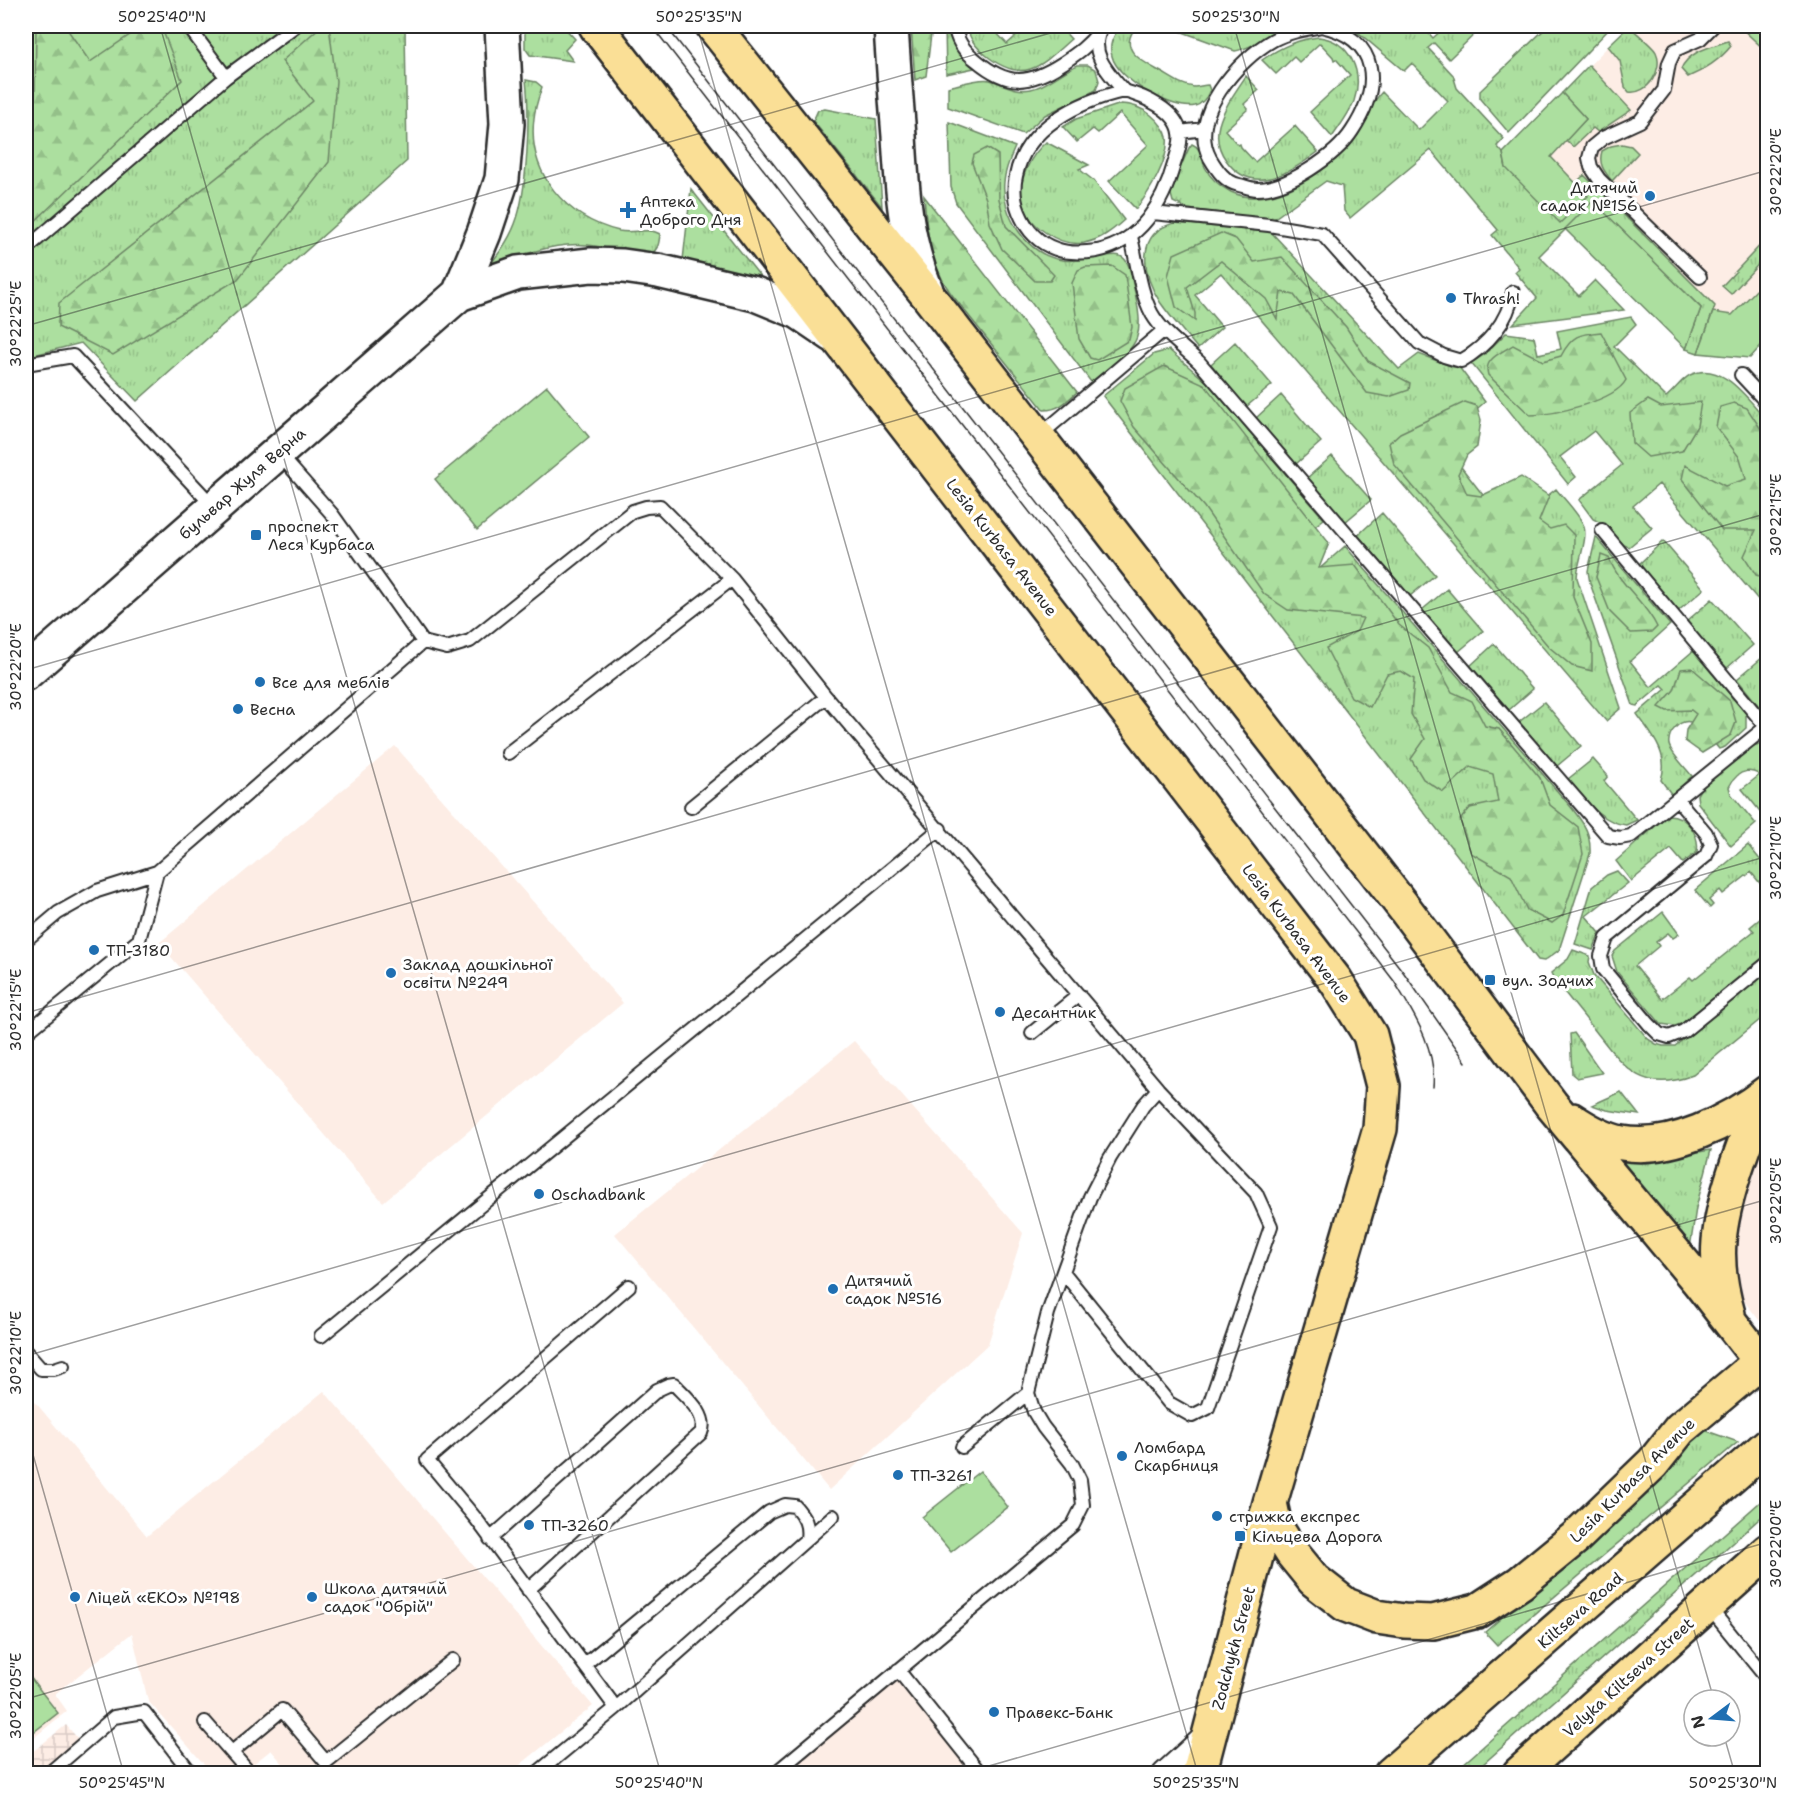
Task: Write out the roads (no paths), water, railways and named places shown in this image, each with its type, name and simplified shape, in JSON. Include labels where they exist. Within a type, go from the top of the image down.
[{"type":"main road","name":"Lesia Kurbasa Avenue","points":[[596,26],[844,343],[1336,981],[1370,1035],[1383,1086],[1380,1129],[1270,1503],[1275,1526],[1292,1553],[1314,1580],[1346,1605],[1377,1617],[1404,1622],[1433,1622],[1478,1611],[1520,1583],[1575,1538],[1653,1463],[1680,1430],[1764,1367],[1699,1282],[1546,1096],[1405,909],[1038,437],[713,26]]},
{"type":"main road","points":[[1546,1096],[1582,1127],[1623,1144],[1656,1143],[1694,1134],[1722,1122],[1757,1099]]},
{"type":"main road","points":[[1731,1325],[1720,1278],[1719,1241],[1739,1179],[1757,1099]]},
{"type":"main road","points":[[1699,1282],[1697,1246],[1702,1218],[1720,1154],[1729,1130],[1757,1099]]},
{"type":"main road","name":"Kiltseva Road","points":[[1391,1773],[1767,1445]]},
{"type":"main road","name":"Zodchykh Street","points":[[1199,1773],[1270,1503]]},
{"type":"main road","name":"Velyka Kiltseva Street","points":[[1519,1773],[1767,1551]]},
{"type":"street","name":"бульвар Жуля Верна","points":[[459,294],[484,233],[502,179],[507,124],[502,26]]},
{"type":"street","points":[[891,26],[902,187],[907,225],[914,262],[929,297]]},
{"type":"street","name":"бульвар Жуля Верна","points":[[26,673],[459,294],[518,273],[591,265],[622,266],[658,271],[755,294],[799,312],[844,343]]},
{"type":"street","points":[[1165,1773],[1210,1733]]},
{"type":"lane","points":[[188,26],[226,77]]},
{"type":"lane","points":[[26,249],[226,77],[295,26]]},
{"type":"lane","points":[[955,26],[959,43],[987,70],[1010,80],[1020,81],[1037,79],[1053,70],[1090,44],[1101,29]]},
{"type":"lane","points":[[1321,26],[1338,30],[1355,41],[1369,59],[1372,84],[1365,106],[1352,132],[1332,153],[1303,173],[1277,185],[1256,189],[1233,184],[1218,172],[1207,151],[1204,129],[1211,110],[1235,69],[1275,39],[1298,30],[1321,26]]},
{"type":"lane","points":[[1700,277],[1599,179],[1591,167],[1589,158],[1592,147],[1603,138],[1640,121],[1664,90],[1669,63],[1675,50],[1700,39],[1713,26]]},
{"type":"lane","points":[[1101,29],[1097,55],[1109,74],[1124,91]]},
{"type":"lane","points":[[1124,91],[1156,103],[1172,118],[1180,132],[1172,172],[1153,213],[1131,237],[1103,249],[1086,253],[1066,252],[1051,248],[1034,237],[1024,223],[1014,202],[1014,184],[1018,164],[1030,143],[1054,121],[1107,95],[1124,91]]},
{"type":"lane","points":[[1180,132],[1204,129]]},
{"type":"lane","points":[[1153,213],[1269,225],[1322,234],[1419,343],[1443,356],[1461,361],[1472,355],[1497,330],[1510,309],[1513,292]]},
{"type":"lane","points":[[1131,237],[1143,290],[1152,314],[1164,330],[1199,362],[1608,836],[1620,838],[1631,836],[1767,728],[1602,530]]},
{"type":"lane","points":[[1038,437],[1164,330]]},
{"type":"lane","points":[[26,364],[72,356],[214,507]]},
{"type":"lane","points":[[1740,375],[1767,404]]},
{"type":"lane","points":[[278,453],[332,514],[423,642],[447,648],[470,641],[633,512],[646,507],[660,506],[732,579],[826,697],[1158,1089],[1256,1193],[1271,1226],[1208,1408],[1192,1416],[1169,1403],[1064,1273]]},
{"type":"lane","points":[[507,753],[732,579]]},
{"type":"lane","points":[[26,940],[58,913],[97,891],[157,872],[423,642]]},
{"type":"lane","points":[[691,807],[826,697]]},
{"type":"lane","points":[[1677,799],[1706,833],[1711,844],[1706,856],[1607,938],[1600,956],[1603,969],[1649,1024],[1659,1034],[1669,1037],[1684,1031],[1767,963]]},
{"type":"lane","points":[[321,1336],[939,829]]},
{"type":"lane","points":[[26,1033],[139,940],[157,872]]},
{"type":"lane","points":[[1032,1033],[1079,995]]},
{"type":"lane","points":[[774,1773],[1073,1526],[1083,1505],[1080,1480],[1072,1464],[1034,1412],[1028,1393],[1048,1313],[1090,1197],[1110,1158],[1143,1106],[1158,1089]]},
{"type":"lane","points":[[616,1708],[428,1460],[629,1286]]},
{"type":"lane","points":[[26,1352],[41,1369],[63,1366]]},
{"type":"lane","points":[[490,1539],[657,1390],[675,1384],[703,1417],[704,1426],[700,1433],[528,1590]]},
{"type":"lane","points":[[962,1447],[1028,1393]]},
{"type":"lane","points":[[584,1665],[769,1512],[785,1505],[795,1506],[805,1517],[808,1525],[807,1539]]},
{"type":"lane","points":[[536,1773],[616,1708],[833,1516]]},
{"type":"lane","points":[[1707,1605],[1767,1680]]},
{"type":"lane","points":[[232,1752],[282,1710],[326,1762],[453,1660]]},
{"type":"lane","points":[[898,1670],[981,1773]]},
{"type":"lane","points":[[48,1773],[114,1718],[144,1713],[192,1773]]},
{"type":"lane","points":[[205,1722],[248,1773]]},
{"type":"tram line","points":[[652,26],[1394,981],[1422,1031],[1431,1058],[1433,1087]]},
{"type":"tram line","points":[[666,26],[1404,973],[1466,1062]]},
{"type":"place","name":"Дитячий садок №156","points":[[1650,196]]},
{"type":"place","name":"Аптека Доброго Дня","points":[[628,210]]},
{"type":"place","name":"Thrash!","points":[[1451,298]]},
{"type":"place","name":"проспект Леся Курбаса","points":[[256,535]]},
{"type":"place","name":"Все для меблів","points":[[260,682]]},
{"type":"place","name":"Весна","points":[[238,709]]},
{"type":"place","name":"ТП-3180","points":[[94,950]]},
{"type":"place","name":"Заклад дошкільної освіти №249","points":[[391,973]]},
{"type":"place","name":"вул. Зодчих","points":[[1490,980]]},
{"type":"place","name":"Десантник","points":[[1000,1012]]},
{"type":"place","name":"Oschadbank","points":[[539,1194]]},
{"type":"place","name":"Дитячий садок №516","points":[[833,1289]]},
{"type":"place","name":"Ломбард Скарбниця","points":[[1122,1456]]},
{"type":"place","name":"ТП-3261","points":[[898,1475]]},
{"type":"place","name":"стрижка експрес","points":[[1217,1516]]},
{"type":"place","name":"ТП-3260","points":[[529,1525]]},
{"type":"place","name":"Кільцева Дорога","points":[[1240,1536]]},
{"type":"place","name":"Ліцей «ЕКО» №198","points":[[75,1597]]},
{"type":"place","name":"Школа дитячий садок \"Обрій\"","points":[[312,1597]]},
{"type":"place","name":"Правекс-Банк","points":[[994,1712]]}]
